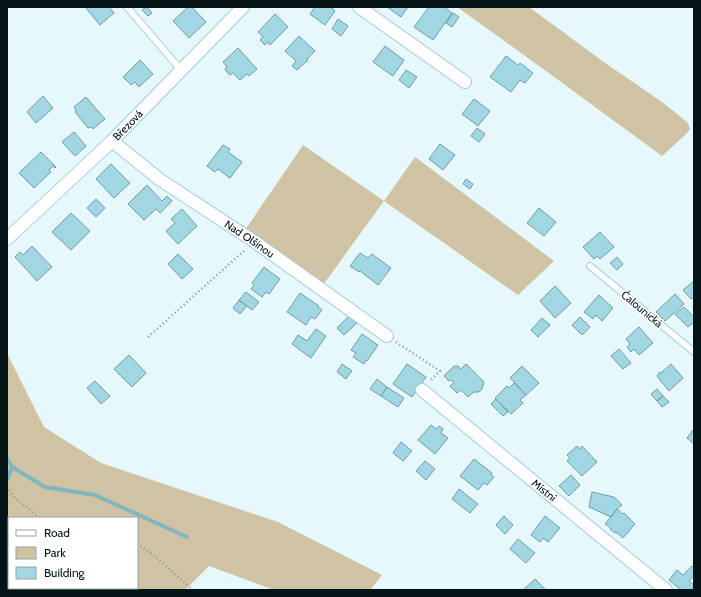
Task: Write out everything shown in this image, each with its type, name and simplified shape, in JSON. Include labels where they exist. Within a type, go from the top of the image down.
[{"type":"street","name":"Březová","points":[[7,239],[112,141],[243,7]]},
{"type":"street","points":[[359,7],[465,82]]},
{"type":"street","name":"Nad Olšinou","points":[[112,141],[159,179],[255,242],[387,336]]},
{"type":"street","name":"Místní","points":[[422,390],[666,590]]},
{"type":"lane","points":[[127,7],[181,70]]},
{"type":"lane","name":"Čalounická","points":[[590,266],[694,352]]},
{"type":"path","points":[[148,337],[255,242]]},
{"type":"path","points":[[387,336],[440,371],[422,390]]},
{"type":"path","points":[[7,487],[14,497],[39,517]]},
{"type":"path","points":[[138,545],[152,553],[192,590]]},
{"type":"green space","points":[[457,7],[529,7],[601,60],[662,102],[687,122],[690,129],[662,156]]},
{"type":"green space","points":[[303,145],[384,201],[323,285],[245,230]]},
{"type":"green space","points":[[415,157],[554,261],[518,295],[384,201]]},
{"type":"green space","points":[[7,353],[44,427],[101,463],[278,522],[382,575],[370,590],[274,590],[209,566],[185,590],[7,590]]},
{"type":"building","points":[[85,7],[109,7],[114,13],[100,25]]},
{"type":"building","points":[[146,7],[152,13],[148,16],[142,10]]},
{"type":"building","points":[[188,7],[192,7],[206,22],[189,38],[173,21]]},
{"type":"building","points":[[315,7],[331,7],[335,11],[325,25],[310,14]]},
{"type":"building","points":[[387,7],[408,7],[401,17]]},
{"type":"building","points":[[429,7],[444,7],[452,13],[433,40],[414,27]]},
{"type":"building","points":[[453,13],[459,17],[452,27],[446,23]]},
{"type":"building","points":[[275,14],[288,27],[270,45],[268,42],[265,45],[260,40],[263,37],[258,32]]},
{"type":"building","points":[[338,19],[348,26],[341,36],[332,29]]},
{"type":"building","points":[[299,36],[315,51],[297,70],[292,66],[296,61],[285,51]]},
{"type":"building","points":[[385,46],[404,60],[393,76],[373,62]]},
{"type":"building","points":[[238,48],[257,69],[249,76],[247,74],[240,80],[233,73],[230,75],[227,72],[225,69],[227,67],[223,62]]},
{"type":"building","points":[[506,56],[518,65],[520,63],[533,73],[525,83],[520,80],[511,92],[490,77]]},
{"type":"building","points":[[140,60],[153,74],[139,87],[135,82],[131,85],[123,77]]},
{"type":"building","points":[[406,70],[417,77],[409,88],[399,80]]},
{"type":"building","points":[[43,96],[53,108],[36,123],[27,112]]},
{"type":"building","points":[[86,97],[105,119],[93,129],[91,127],[88,128],[75,112],[76,110],[74,107]]},
{"type":"building","points":[[474,99],[490,111],[478,126],[462,114]]},
{"type":"building","points":[[477,128],[485,134],[479,142],[471,136]]},
{"type":"building","points":[[74,132],[86,146],[75,156],[62,142]]},
{"type":"building","points":[[440,144],[455,155],[443,170],[429,159]]},
{"type":"building","points":[[223,145],[230,149],[228,152],[242,162],[230,178],[218,169],[215,172],[207,166]]},
{"type":"building","points":[[41,152],[56,167],[55,168],[53,166],[49,170],[51,172],[34,188],[19,173]]},
{"type":"building","points":[[111,164],[130,183],[114,198],[96,179]]},
{"type":"building","points":[[466,179],[473,184],[470,189],[463,184]]},
{"type":"building","points":[[147,185],[162,201],[167,196],[172,201],[160,213],[156,209],[144,220],[128,204]]},
{"type":"building","points":[[96,199],[105,208],[96,217],[87,208]]},
{"type":"building","points":[[539,208],[556,222],[544,236],[527,223]]},
{"type":"building","points":[[182,209],[197,226],[178,244],[166,231],[175,223],[171,219]]},
{"type":"building","points":[[71,213],[90,231],[71,250],[52,232]]},
{"type":"building","points":[[600,232],[614,247],[600,259],[597,256],[594,259],[583,247]]},
{"type":"building","points":[[32,246],[52,267],[37,281],[15,257],[20,252],[23,255]]},
{"type":"building","points":[[360,253],[368,258],[372,254],[391,268],[378,285],[360,271],[359,272],[350,266]]},
{"type":"building","points":[[178,254],[193,269],[182,279],[168,264]]},
{"type":"building","points":[[617,257],[623,264],[617,270],[610,263]]},
{"type":"building","points":[[264,267],[280,279],[269,294],[266,292],[262,297],[251,289],[254,285],[252,283]]},
{"type":"building","points":[[694,281],[694,297],[691,299],[683,290]]},
{"type":"building","points":[[555,286],[571,303],[555,318],[540,301]]},
{"type":"building","points":[[246,292],[259,302],[252,310],[239,300]]},
{"type":"building","points":[[300,293],[319,306],[318,307],[322,310],[315,319],[311,317],[306,325],[287,312]]},
{"type":"building","points":[[675,294],[684,304],[665,321],[656,312]]},
{"type":"building","points":[[599,295],[613,308],[602,321],[596,315],[593,319],[584,312]]},
{"type":"building","points":[[239,300],[247,306],[240,314],[233,308]]},
{"type":"building","points":[[684,307],[694,317],[694,322],[688,327],[675,314]]},
{"type":"building","points":[[349,316],[357,323],[344,335],[337,328]]},
{"type":"building","points":[[580,317],[590,327],[582,335],[572,325]]},
{"type":"building","points":[[542,318],[550,325],[538,337],[531,330]]},
{"type":"building","points":[[639,327],[653,343],[639,355],[634,349],[631,352],[627,347],[630,344],[626,339]]},
{"type":"building","points":[[316,329],[326,336],[311,358],[292,344],[298,335],[307,341]]},
{"type":"building","points":[[362,334],[378,345],[364,364],[353,357],[356,353],[351,350]]},
{"type":"building","points":[[619,349],[631,363],[623,369],[611,356]]},
{"type":"building","points":[[129,355],[146,373],[132,387],[114,369]]},
{"type":"building","points":[[342,364],[352,371],[346,379],[337,372]]},
{"type":"building","points":[[407,364],[426,377],[412,397],[393,384]]},
{"type":"building","points":[[466,364],[484,382],[482,389],[479,392],[474,392],[468,397],[461,390],[457,393],[450,386],[454,382],[451,380],[449,381],[444,376],[454,366],[458,366],[461,369]]},
{"type":"building","points":[[671,364],[683,378],[669,391],[657,376]]},
{"type":"building","points":[[522,366],[539,383],[526,395],[510,378]]},
{"type":"building","points":[[377,379],[387,387],[381,396],[370,389]]},
{"type":"building","points":[[95,381],[110,396],[101,404],[87,388]]},
{"type":"building","points":[[514,383],[526,395],[520,400],[523,403],[511,414],[495,398],[507,386],[509,388]]},
{"type":"building","points":[[387,387],[404,398],[398,407],[381,396]]},
{"type":"building","points":[[657,389],[663,396],[657,401],[651,394]]},
{"type":"building","points":[[663,396],[669,402],[662,407],[657,401]]},
{"type":"building","points":[[496,399],[508,412],[503,416],[491,404]]},
{"type":"building","points":[[431,425],[436,429],[439,426],[443,429],[441,433],[448,438],[435,454],[418,440]]},
{"type":"building","points":[[693,430],[694,431],[694,444],[687,438]]},
{"type":"building","points":[[401,442],[412,451],[403,461],[393,453]]},
{"type":"building","points":[[577,446],[580,449],[582,446],[597,462],[582,476],[567,461],[570,458],[567,455]]},
{"type":"building","points":[[474,459],[492,473],[491,475],[494,477],[487,485],[484,483],[478,490],[460,476]]},
{"type":"building","points":[[425,461],[435,469],[426,480],[416,471]]},
{"type":"building","points":[[571,475],[580,485],[569,496],[559,486]]},
{"type":"building","points":[[459,489],[478,504],[470,513],[452,499]]},
{"type":"building","points":[[592,492],[614,497],[622,505],[611,517],[589,507]]},
{"type":"building","points":[[617,509],[623,514],[624,513],[635,524],[623,538],[605,524]]},
{"type":"building","points":[[504,516],[513,525],[505,534],[496,525]]},
{"type":"building","points":[[545,516],[560,528],[548,542],[543,538],[540,542],[531,535]]},
{"type":"building","points":[[518,539],[535,553],[526,563],[510,549]]},
{"type":"building","points":[[692,566],[694,568],[694,576],[689,581],[694,585],[694,590],[681,590],[669,580],[677,570],[683,575]]},
{"type":"building","points":[[535,579],[546,590],[523,590]]},
{"type":"waterway","points":[[7,458],[12,467],[7,480]]},
{"type":"waterway","points":[[12,467],[45,487],[95,495],[187,537]]}]
